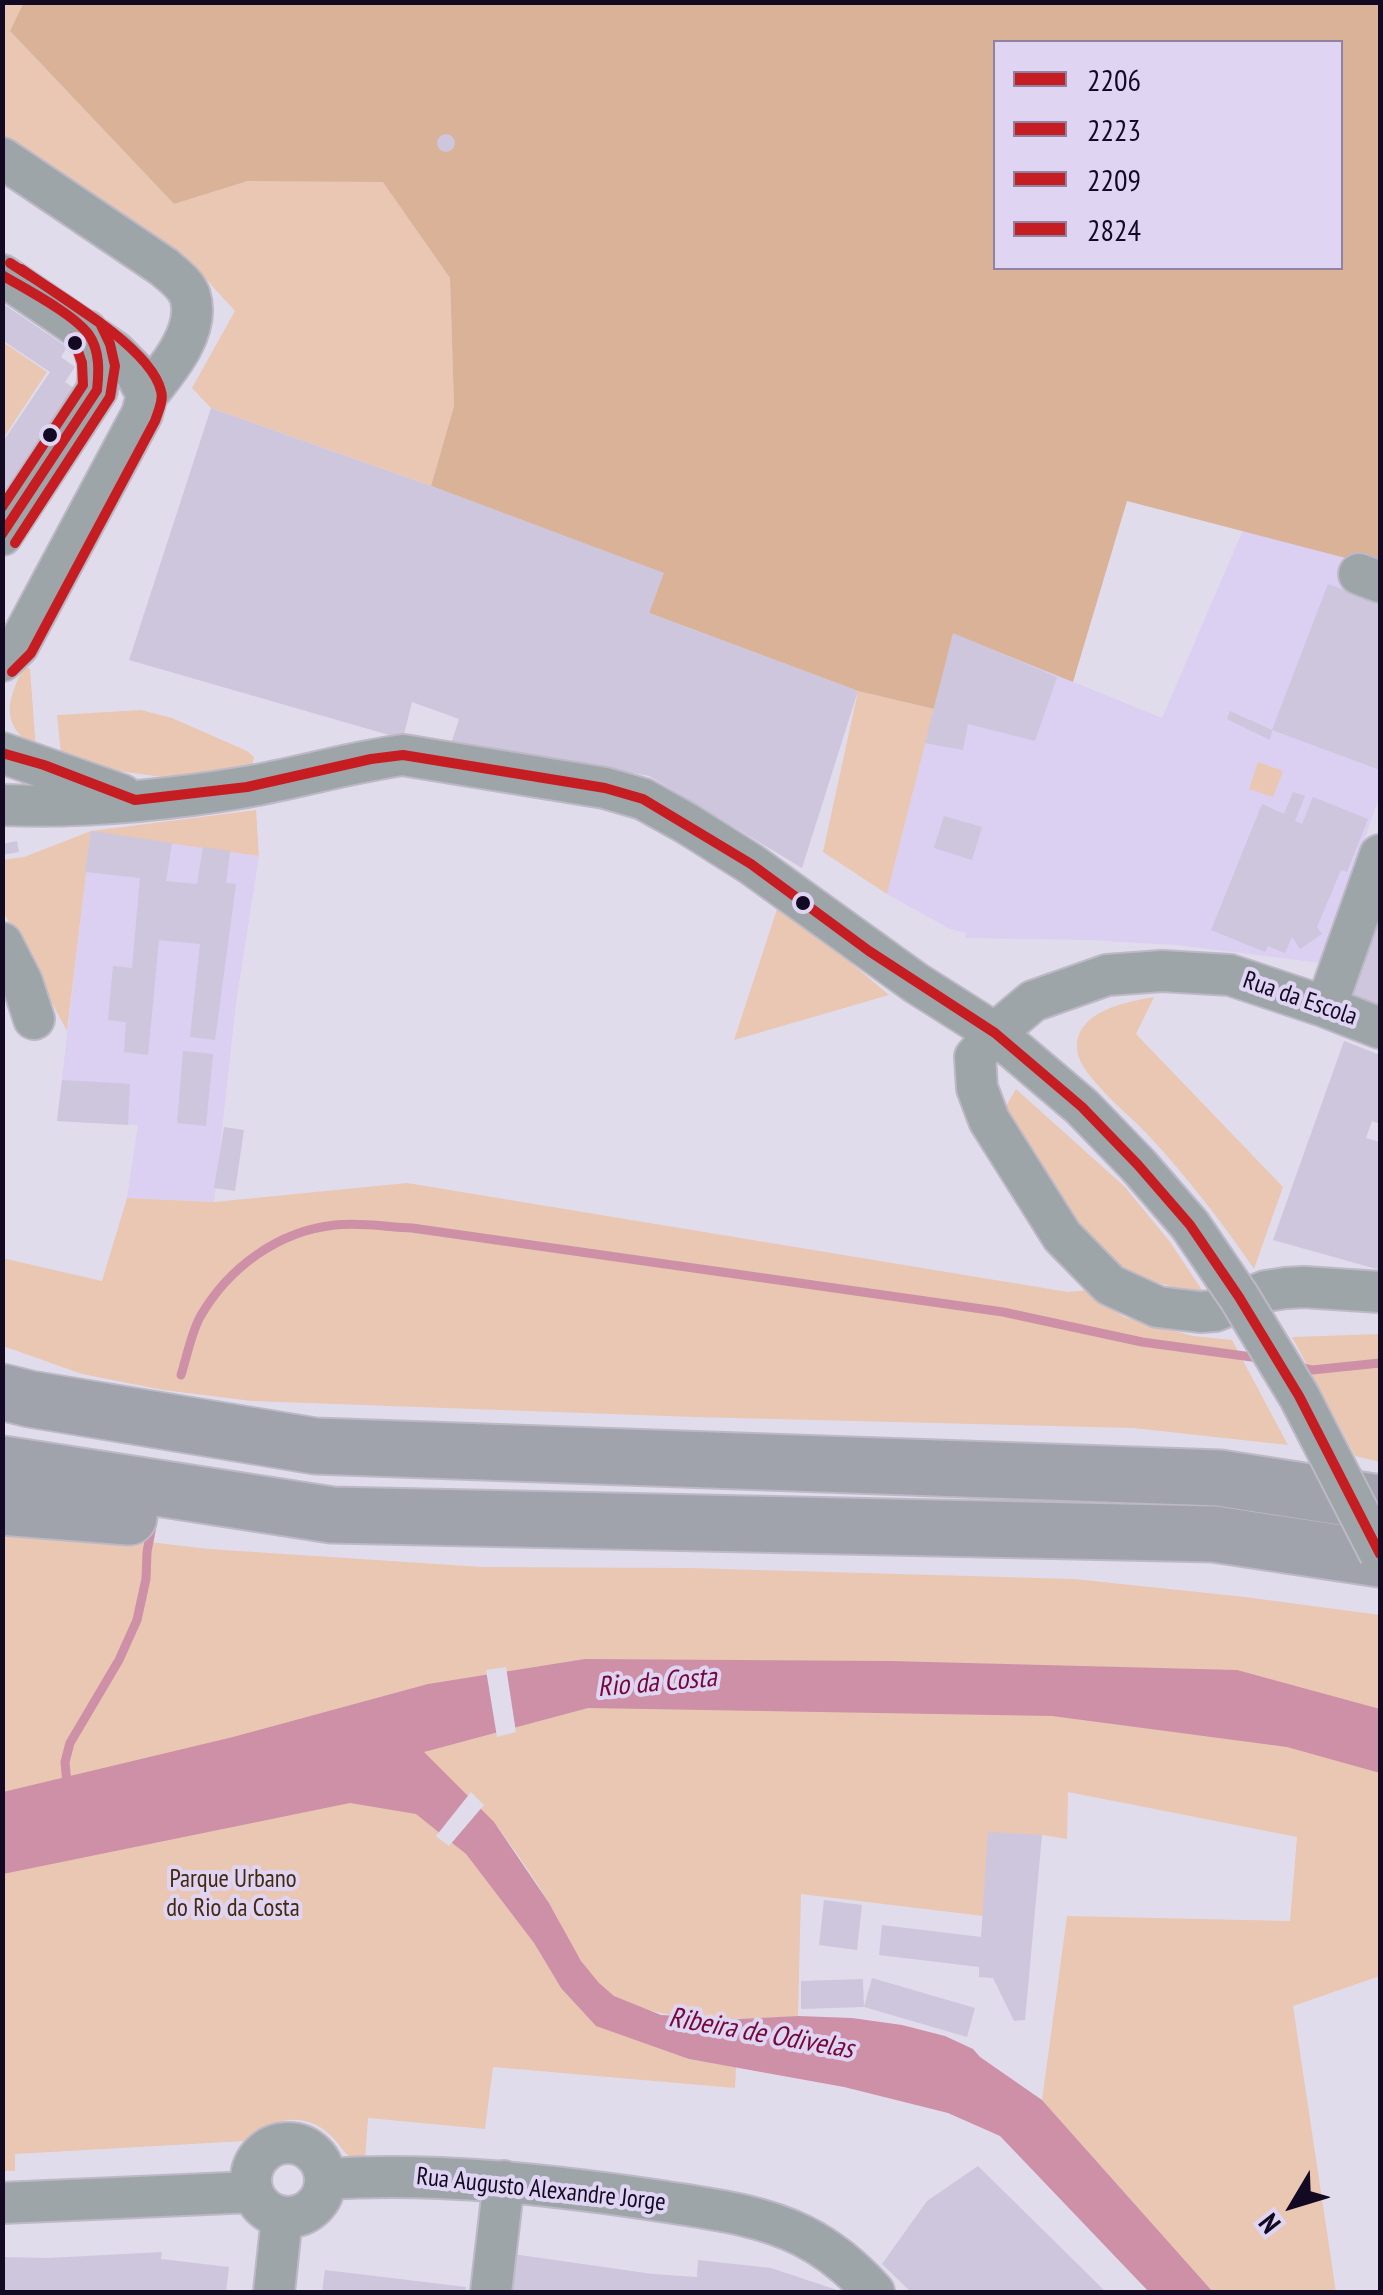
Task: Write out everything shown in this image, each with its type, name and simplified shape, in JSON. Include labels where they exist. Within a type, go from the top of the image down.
[{"type":"highway","points":[[2,1392],[315,1446],[1219,1478],[1380,1503]]},
{"type":"highway","points":[[2,1464],[332,1515]]},
{"type":"highway","points":[[2,1507],[178,1521],[332,1515],[1214,1534],[1380,1557]]},
{"type":"street","points":[[2,158],[180,280],[190,296],[192,318],[167,370],[147,395],[142,414],[18,646],[2,661]]},
{"type":"street","points":[[2,274],[116,352],[135,372],[147,395]]},
{"type":"street","points":[[2,535],[97,390],[100,369],[88,331]]},
{"type":"street","points":[[2,752],[135,800]]},
{"type":"street","points":[[2,804],[36,806],[135,800],[247,787],[404,755],[605,788],[643,799],[751,864],[869,951],[995,1033],[1082,1107],[1190,1225],[1240,1297],[1299,1396],[1380,1557]]},
{"type":"street","points":[[1326,1007],[1380,855]]},
{"type":"street","points":[[2,943],[22,982],[24,1022]]},
{"type":"street","name":"Rua da Escola","points":[[995,1033],[1033,1001],[1107,976],[1162,971],[1230,975],[1380,1028]]},
{"type":"street","points":[[995,1033],[975,1057],[977,1088],[989,1120],[1062,1236],[1110,1285],[1158,1306],[1200,1312],[1215,1311],[1266,1291],[1286,1288],[1380,1292]]},
{"type":"street","points":[[2,2202],[268,2205],[296,2217],[318,2203],[325,2178],[311,2151],[292,2143],[277,2144],[264,2152],[251,2177],[268,2205],[274,2292]]},
{"type":"street","name":"Rua Augusto Alexandre Jorge","points":[[325,2178],[432,2176],[504,2181],[748,2217],[801,2235],[842,2260],[874,2292]]},
{"type":"street","points":[[492,2292],[504,2181]]},
{"type":"shaded area","points":[[24,2],[1380,3],[1380,567],[1127,501],[1073,682],[954,634],[934,709],[858,691],[649,613],[663,573],[431,486],[454,406],[450,278],[383,182],[248,181],[174,204],[10,31]]},
{"type":"shaded area","points":[[1243,530],[1380,567],[1380,795],[1321,963],[1177,945],[965,938],[966,933],[950,929],[887,894],[953,633],[1162,718]]},
{"type":"shaded area","points":[[91,831],[259,856],[236,1003],[214,1202],[127,1198],[138,1125],[57,1121]]},
{"type":"green space","points":[[2,3],[24,3],[10,31],[174,204],[248,181],[383,181],[450,278],[454,406],[431,486],[211,408],[192,388],[235,311],[193,265],[3,139]]},
{"type":"green space","points":[[3,342],[47,372],[3,439]]},
{"type":"green space","points":[[24,666],[30,669],[36,750],[16,730],[10,712],[13,691]]},
{"type":"green space","points":[[858,691],[934,709],[887,894],[823,852]]},
{"type":"green space","points":[[141,710],[172,718],[247,751],[254,757],[252,766],[222,775],[162,777],[111,770],[61,754],[57,715]]},
{"type":"green space","points":[[1258,762],[1283,771],[1273,797],[1249,789]]},
{"type":"green space","points":[[256,810],[259,856],[91,832],[67,1031],[3,911],[2,860],[24,857],[91,831]]},
{"type":"green space","points":[[778,906],[806,925],[889,995],[734,1040]]},
{"type":"green space","points":[[1154,997],[1136,1034],[1283,1187],[1254,1269],[1177,1168],[1080,1061],[1079,1035],[1094,1017],[1117,1006]]},
{"type":"green space","points":[[1016,1089],[1125,1187],[1170,1242],[1206,1296],[1141,1278],[1103,1261],[1057,1198],[1006,1106]]},
{"type":"green space","points":[[407,1183],[1068,1292],[1088,1290],[1124,1317],[1193,1336],[1232,1340],[1288,1445],[1133,1428],[252,1401],[163,1390],[82,1374],[3,1346],[2,1258],[102,1281],[127,1198],[214,1202]]},
{"type":"green space","points":[[1380,1334],[1380,1462],[1355,1456],[1292,1337]]},
{"type":"green space","name":"Parque Urbano do Rio da Costa","points":[[3,1525],[209,1549],[482,1567],[689,1568],[1074,1579],[1380,1615],[1380,1976],[1293,2006],[1336,2292],[1213,2292],[1042,2100],[1067,1916],[1290,1921],[1297,1837],[1068,1792],[1067,1839],[1042,1835],[983,1916],[801,1894],[798,2016],[680,2016],[635,2006],[616,1997],[585,1967],[543,1893],[497,1826],[458,1847],[534,1943],[561,1988],[689,2059],[736,2067],[735,2088],[493,2067],[485,2129],[368,2118],[365,2160],[350,2157],[313,2124],[290,2120],[267,2126],[245,2141],[15,2154],[15,2171],[3,2171]]},
{"type":"water","points":[[585,1659],[890,1661],[1237,1670],[1380,1709],[1380,1773],[1287,1747],[1052,1716],[588,1708],[424,1752],[494,1822],[549,1903],[581,1961],[614,1996],[661,2015],[852,2018],[902,2025],[945,2036],[973,2049],[1042,2100],[1213,2292],[1149,2292],[1000,2136],[948,2113],[844,2087],[689,2059],[596,2026],[561,1988],[534,1943],[466,1854],[416,1814],[350,1803],[3,1874],[3,1792],[233,1737],[428,1684]]},
{"type":"pier","points":[[506,1667],[516,1732],[497,1737],[486,1670]]},
{"type":"pier","points":[[471,1792],[484,1805],[449,1846],[436,1836]]},
{"type":"building","points":[[446,134],[453,136],[453,150],[446,152],[439,150],[437,143],[439,136]]},
{"type":"building","points":[[2,303],[67,347],[61,357],[75,367],[65,382],[77,390],[2,501],[2,443],[50,372],[2,340]]},
{"type":"building","points":[[211,408],[664,573],[649,613],[858,691],[802,868],[649,776],[452,741],[459,719],[412,702],[403,739],[129,660]]},
{"type":"building","points":[[1328,584],[1380,603],[1380,770],[1272,730]]},
{"type":"building","points":[[953,633],[1057,677],[1035,741],[968,724],[963,750],[925,743]]},
{"type":"building","points":[[1230,711],[1272,730],[1270,740],[1227,719]]},
{"type":"building","points":[[1293,792],[1305,796],[1295,821],[1302,824],[1313,797],[1368,819],[1347,872],[1341,870],[1317,927],[1322,934],[1300,949],[1292,937],[1285,953],[1268,946],[1265,952],[1211,930],[1262,804],[1284,814]]},
{"type":"building","points":[[944,816],[982,827],[972,860],[934,848]]},
{"type":"building","points":[[91,831],[172,843],[166,881],[197,884],[203,847],[230,851],[226,883],[236,884],[215,1040],[190,1037],[200,944],[159,940],[148,1055],[124,1052],[126,1022],[108,1020],[113,966],[132,968],[140,878],[85,872]]},
{"type":"building","points":[[17,841],[19,852],[2,855],[2,844]]},
{"type":"building","points":[[1380,916],[1380,1016],[1348,1004]]},
{"type":"building","points":[[1344,1041],[1380,1055],[1380,1124],[1372,1121],[1366,1138],[1380,1142],[1380,1270],[1273,1240]]},
{"type":"building","points":[[183,1051],[213,1054],[206,1126],[177,1123]]},
{"type":"building","points":[[62,1080],[130,1084],[128,1125],[57,1121]]},
{"type":"building","points":[[224,1127],[244,1130],[235,1191],[214,1188]]},
{"type":"building","points":[[988,1832],[1042,1835],[1025,2020],[1014,2021],[993,1978],[979,1977],[979,1967],[879,1955],[882,1925],[981,1937]]},
{"type":"building","points":[[824,1900],[862,1905],[857,1950],[819,1945]]},
{"type":"building","points":[[872,1978],[975,2008],[967,2037],[864,2007]]},
{"type":"building","points":[[863,1979],[864,2007],[801,2009],[801,1981]]},
{"type":"building","points":[[978,2166],[1106,2292],[911,2292],[882,2264],[927,2201]]},
{"type":"building","points":[[162,2252],[161,2259],[229,2267],[226,2292],[2,2292],[2,2257]]},
{"type":"building","points":[[506,2253],[697,2277],[698,2260],[771,2268],[843,2292],[501,2292]]},
{"type":"building","points":[[325,2270],[466,2287],[465,2292],[322,2292]]},
{"type":"waterway","points":[[181,1375],[200,1317],[240,1268],[294,1235],[354,1224],[412,1228],[1003,1312],[1142,1342],[1259,1358]]},
{"type":"waterway","points":[[1294,1366],[1312,1370],[1380,1363]]},
{"type":"waterway","points":[[67,1784],[65,1762],[70,1743],[119,1660],[137,1620],[152,1526]]},
{"type":"transit line","name":"2209","points":[[10,263],[119,338],[153,374],[162,398],[155,421],[31,653],[12,672]]},
{"type":"transit line","name":"2223","points":[[15,543],[110,397],[115,366],[100,323],[21,269]]},
{"type":"transit line","name":"2206","points":[[2,275],[82,327],[95,348],[98,369],[97,390],[2,534]]},
{"type":"transit line","name":"2824","points":[[2,507],[83,385],[82,363],[73,337]]},
{"type":"transit line","name":"2206","points":[[2,753],[135,800],[247,787],[403,755],[605,788],[643,799],[751,864],[869,951],[995,1033],[1082,1107],[1190,1225],[1239,1297],[1299,1396],[1380,1554]]},
{"type":"water label","name":"Rio da Costa","points":[[657,1683]]},
{"type":"water label","name":"Ribeira de Odivelas","points":[[761,2034]]}]
